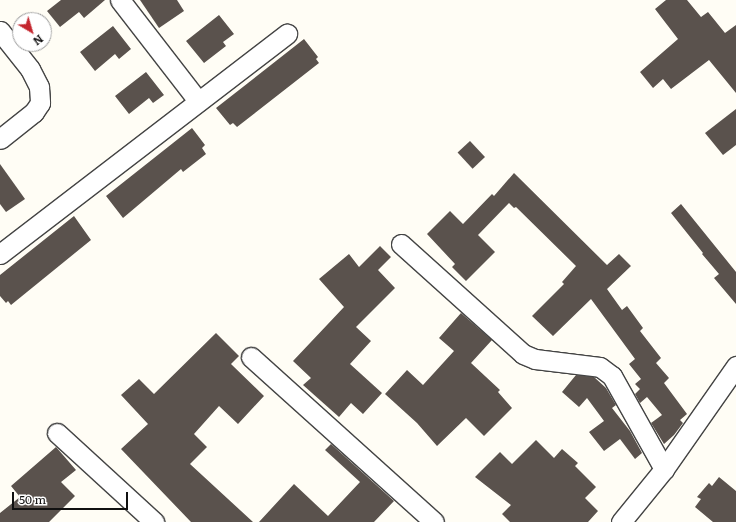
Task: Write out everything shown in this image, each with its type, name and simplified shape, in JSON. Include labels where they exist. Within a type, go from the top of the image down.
[{"type":"street","points":[[120,0],[198,101]]},
{"type":"street","points":[[0,31],[30,69],[40,87],[40,103],[34,112],[0,139]]},
{"type":"street","points":[[0,254],[287,34]]},
{"type":"street","points":[[401,244],[523,354],[536,359],[600,367],[612,376],[664,469]]},
{"type":"street","points":[[251,357],[434,522]]},
{"type":"street","points":[[621,522],[664,469],[736,366]]},
{"type":"street","points":[[57,433],[154,522]]},
{"type":"building","points":[[61,0],[105,0],[84,18],[79,12],[60,27],[52,17],[52,12],[47,11]]},
{"type":"building","points":[[140,0],[177,0],[184,11],[159,28]]},
{"type":"building","points":[[666,0],[687,0],[701,17],[708,12],[725,33],[736,25],[736,93],[709,60],[671,89],[663,79],[653,88],[640,72],[678,39],[655,9]]},
{"type":"building","points":[[219,15],[234,34],[223,42],[226,46],[204,63],[186,41]]},
{"type":"building","points":[[113,26],[131,49],[119,59],[115,54],[95,71],[80,52]]},
{"type":"building","points":[[304,39],[318,57],[316,59],[319,63],[237,127],[233,123],[230,125],[216,108]]},
{"type":"building","points":[[146,72],[164,95],[153,103],[149,98],[129,114],[115,96]]},
{"type":"building","points":[[736,109],[736,145],[723,155],[705,133]]},
{"type":"building","points":[[192,128],[205,145],[202,148],[206,154],[183,172],[181,169],[123,218],[106,196]]},
{"type":"building","points":[[470,141],[485,157],[473,169],[458,153]]},
{"type":"building","points":[[0,164],[25,199],[6,212],[0,204]]},
{"type":"building","points":[[514,173],[607,265],[619,254],[631,266],[607,289],[622,310],[627,306],[643,328],[640,331],[661,358],[656,363],[669,378],[664,383],[687,414],[680,420],[683,423],[674,435],[664,444],[651,423],[662,415],[647,397],[640,403],[635,394],[640,389],[635,384],[641,379],[629,364],[635,359],[591,299],[553,336],[532,316],[564,284],[562,282],[576,266],[516,207],[514,208],[509,203],[478,235],[495,252],[466,281],[452,267],[455,264],[427,234],[450,211],[463,224],[492,194],[494,196]]},
{"type":"building","points":[[681,204],[736,272],[736,304],[714,278],[719,274],[671,213]]},
{"type":"building","points":[[74,216],[91,240],[11,305],[8,301],[6,303],[0,296],[0,275]]},
{"type":"building","points":[[380,246],[391,257],[378,270],[395,288],[356,327],[371,341],[350,364],[382,393],[363,414],[351,403],[339,417],[303,385],[311,378],[293,361],[344,307],[319,279],[349,254],[359,267]]},
{"type":"building","points":[[461,313],[492,340],[471,363],[500,390],[498,392],[512,408],[484,436],[466,418],[437,446],[417,423],[385,394],[407,370],[423,385],[454,351],[439,338]]},
{"type":"building","points":[[216,333],[239,356],[231,364],[264,396],[238,424],[219,406],[194,434],[207,447],[190,464],[253,522],[191,522],[121,449],[148,424],[121,395],[139,379],[154,394]]},
{"type":"building","points":[[576,375],[594,377],[606,388],[616,405],[612,408],[630,431],[642,453],[635,459],[620,439],[604,451],[589,432],[604,421],[587,398],[579,407],[562,392]]},
{"type":"building","points":[[536,440],[554,458],[562,449],[578,463],[575,466],[596,487],[585,498],[598,511],[588,522],[510,522],[502,514],[511,505],[475,477],[500,452],[512,464]]},
{"type":"building","points":[[331,444],[394,501],[374,522],[259,522],[294,484],[328,516],[360,482],[325,450]]},
{"type":"building","points":[[56,447],[76,470],[61,482],[75,496],[49,522],[0,522],[0,513],[20,497],[11,486]]},
{"type":"building","points":[[719,477],[736,491],[736,522],[713,522],[695,507],[701,499],[697,497],[709,483],[712,486]]}]
